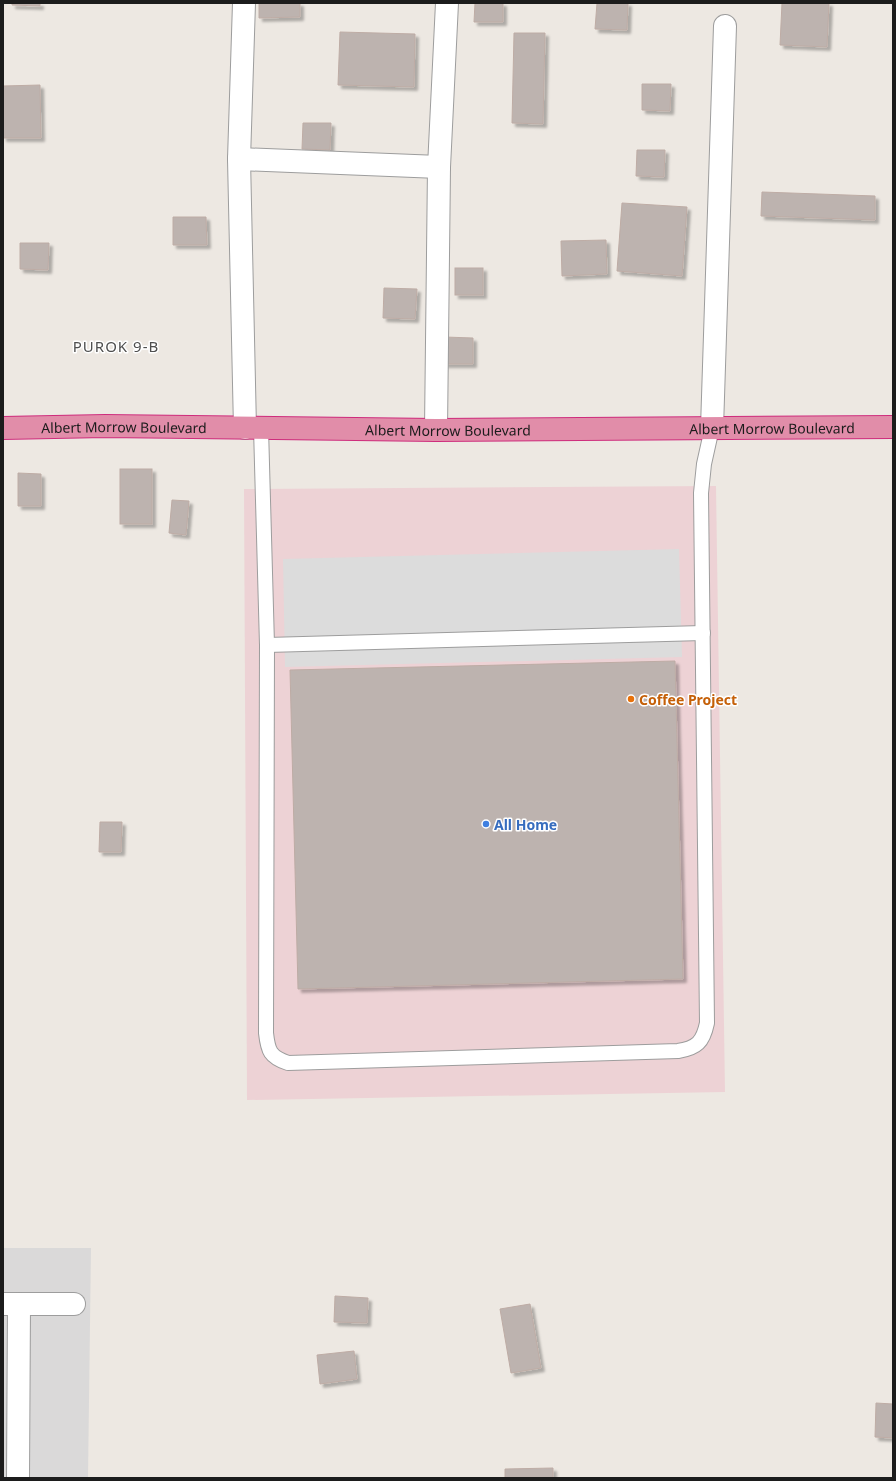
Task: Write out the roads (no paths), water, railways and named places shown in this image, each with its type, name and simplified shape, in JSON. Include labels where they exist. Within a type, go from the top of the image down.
[{"type":"highway","name":"Albert Morrow Boulevard","points":[[3,428],[105,426],[436,430],[893,427]]},
{"type":"street","points":[[244,3],[239,159],[253,428]]},
{"type":"street","points":[[436,430],[440,167],[446,3]]},
{"type":"street","points":[[712,428],[725,26]]},
{"type":"street","points":[[239,159],[440,167]]},
{"type":"street","points":[[18,1478],[11,1304],[74,1304]]},
{"type":"lane","points":[[253,428],[267,645],[266,1033],[271,1054],[288,1063],[678,1052],[697,1045],[702,1039],[707,1023],[701,493],[704,464],[712,428]]},
{"type":"lane","points":[[267,645],[702,633]]},
{"type":"place","name":"Coffee Project","points":[[631,699]]},
{"type":"place","name":"All Home","points":[[486,824]]},
{"type":"district","name":"PUROK 9-B","points":[[116,346]]}]
